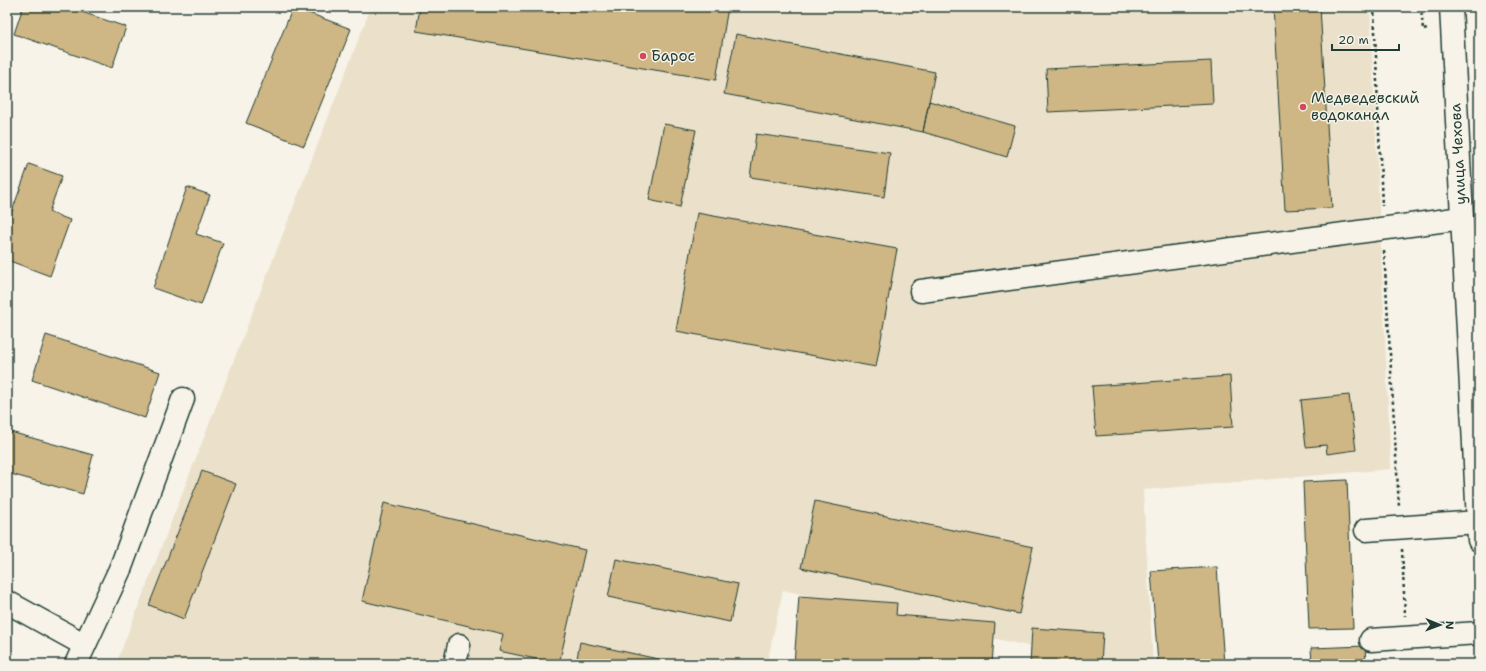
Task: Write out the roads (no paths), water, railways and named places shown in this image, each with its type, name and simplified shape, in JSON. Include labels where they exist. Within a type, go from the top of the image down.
[{"type":"main road","name":"улица Чехова","points":[[1450,7],[1462,218],[1474,364],[1478,531]]},
{"type":"main road","points":[[921,291],[1462,218]]},
{"type":"main road","points":[[7,602],[80,655],[120,567],[183,399]]},
{"type":"main road","points":[[1366,530],[1400,528],[1478,531]]},
{"type":"main road","points":[[1372,640],[1479,633]]},
{"type":"place","name":"Барос","points":[[643,56]]},
{"type":"place","name":"Медведевский водоканал","points":[[1303,107]]}]
